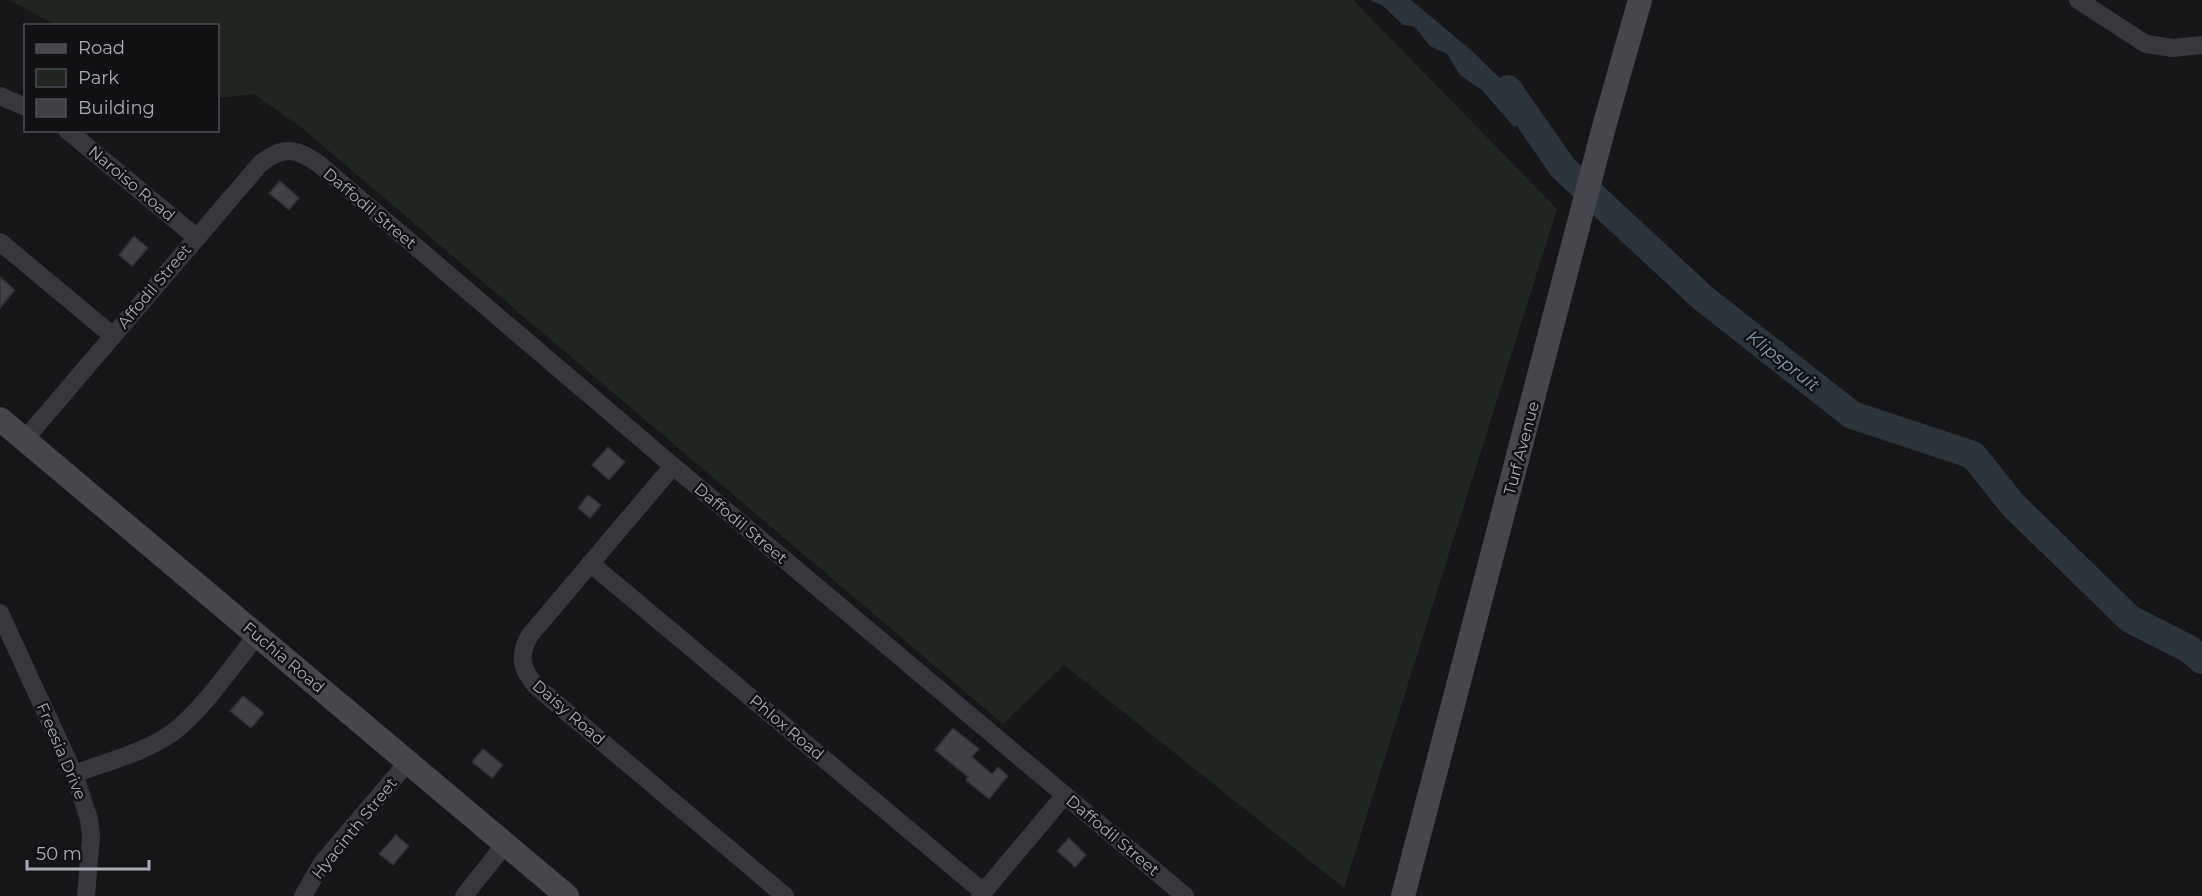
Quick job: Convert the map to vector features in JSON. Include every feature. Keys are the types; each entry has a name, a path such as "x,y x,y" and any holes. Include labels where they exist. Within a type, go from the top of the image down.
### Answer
{"main road":[{"name":"Turf Avenue","path":"1403,896 1605,123 1640,0"},
{"name":"Fuchia Road","path":"0,419 567,896"}],"street":[{"path":"2078,0 2146,44 2173,48 2202,45"},
{"path":"0,96 24,107"},
{"name":"Naroiso Road","path":"69,132 196,237"},
{"name":"Affodil Street","path":"25,439 260,164 277,153 295,151"},
{"name":"Daffodil Street","path":"295,151 320,165 1185,896"},
{"path":"0,242 113,336"},
{"name":"Daisy Road","path":"674,466 525,643 521,657 526,673 537,687 785,896"},
{"name":"Phlox Road","path":"590,563 981,894"},
{"name":"Freesia Drive","path":"0,614 74,774 86,809 91,837 86,896"},
{"path":"74,774 154,744 173,733 195,711 257,635"},
{"name":"Hyacinth Street","path":"303,896 322,863 408,762"},
{"path":"981,894 1065,795"},
{"path":"464,896 505,843"}],"green space":[{"path":"9,0 1353,0 1557,209 1344,888 1064,665 1003,724 302,128 254,94 219,98 219,24 54,24"}],"shaded area":[{"path":"1370,0 1411,0 1472,51 1514,92 1532,118 1514,127 1482,90 1460,75 1447,54 1430,46 1414,26 1403,25 1383,6"}],"building":[{"path":"280,181 299,198 289,210 269,193"},
{"path":"134,236 148,248 132,266 119,255"},
{"path":"0,277 15,290 0,308"},
{"path":"608,447 625,462 609,480 592,465"},
{"path":"588,495 601,505 590,518 578,508"},
{"path":"243,696 264,713 251,728 230,711"},
{"path":"953,728 979,749 972,757 992,774 998,767 1008,776 989,799 966,780 968,777 935,750"},
{"path":"483,749 503,765 492,778 472,762"},
{"path":"396,835 409,846 393,865 379,854"},
{"path":"1069,838 1086,855 1075,867 1057,851"}],"waterway":[{"name":"Klipspruit","path":"1508,89 1563,168 1703,298 1852,415 1973,455 2013,505 2130,619 2189,649 2202,660"}]}
